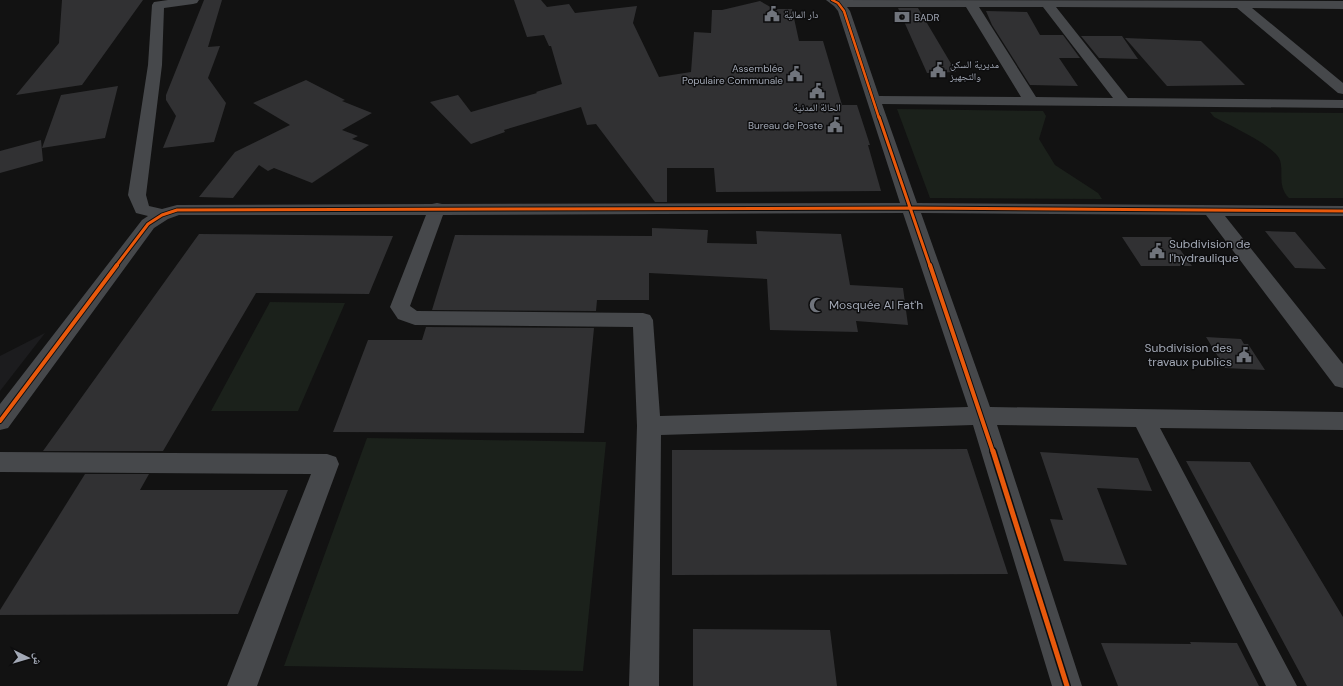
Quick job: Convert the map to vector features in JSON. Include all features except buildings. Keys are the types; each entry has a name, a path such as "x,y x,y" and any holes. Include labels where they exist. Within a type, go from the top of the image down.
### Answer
{"street":[{"path":"162,215 142,208 137,195 155,65 158,2 193,0"},
{"path":"835,1 1236,2 1343,5"},
{"path":"835,1 844,11 873,100 912,208 982,416 1067,686"},
{"path":"966,1 1031,101"},
{"path":"1056,2 1124,102"},
{"path":"1236,2 1343,90"},
{"path":"1326,76 1343,76"},
{"path":"873,100 1343,104"},
{"path":"437,208 400,307 405,314 415,318 643,320 649,426 644,686"},
{"path":"0,421 148,224 162,215 177,210 437,208 912,208 1343,211"},
{"path":"1212,211 1343,380"},
{"path":"649,426 982,416 1343,421"},
{"path":"1143,418 1282,686"},
{"path":"0,462 327,464 242,686"}],"shaded area":[{"path":"897,109 1043,111 1046,116 1039,139 1055,165 1098,193 1102,199 930,198"},
{"path":"1210,112 1343,113 1343,198 1289,198 1283,188 1281,163 1275,153 1249,135 1214,117"},
{"path":"270,302 345,303 298,411 211,411"},
{"path":"45,333 0,391 0,356"},
{"path":"367,438 606,442 583,671 284,666"}],"cycle path":[{"path":"832,0 838,3 844,11 873,100 982,416 1067,686"},
{"path":"0,421 148,224 162,215 177,210 912,208 1343,211"}],"place":[{"name":"دار المالية","path":"772,14"},
{"name":"BADR","path":"902,17"},
{"name":"مديرية السكن والتجهيز","path":"938,70"},
{"name":"Assemblée Populaire Communale","path":"795,74"},
{"name":"الحالة المدنية","path":"817,91"},
{"name":"Bureau de Poste","path":"835,125"},
{"name":"Subdivision de l'hydraulique","path":"1157,251"},
{"name":"Mosquée Al Fat'h","path":"817,305"},
{"name":"Subdivision des travaux publics","path":"1244,355"}]}
